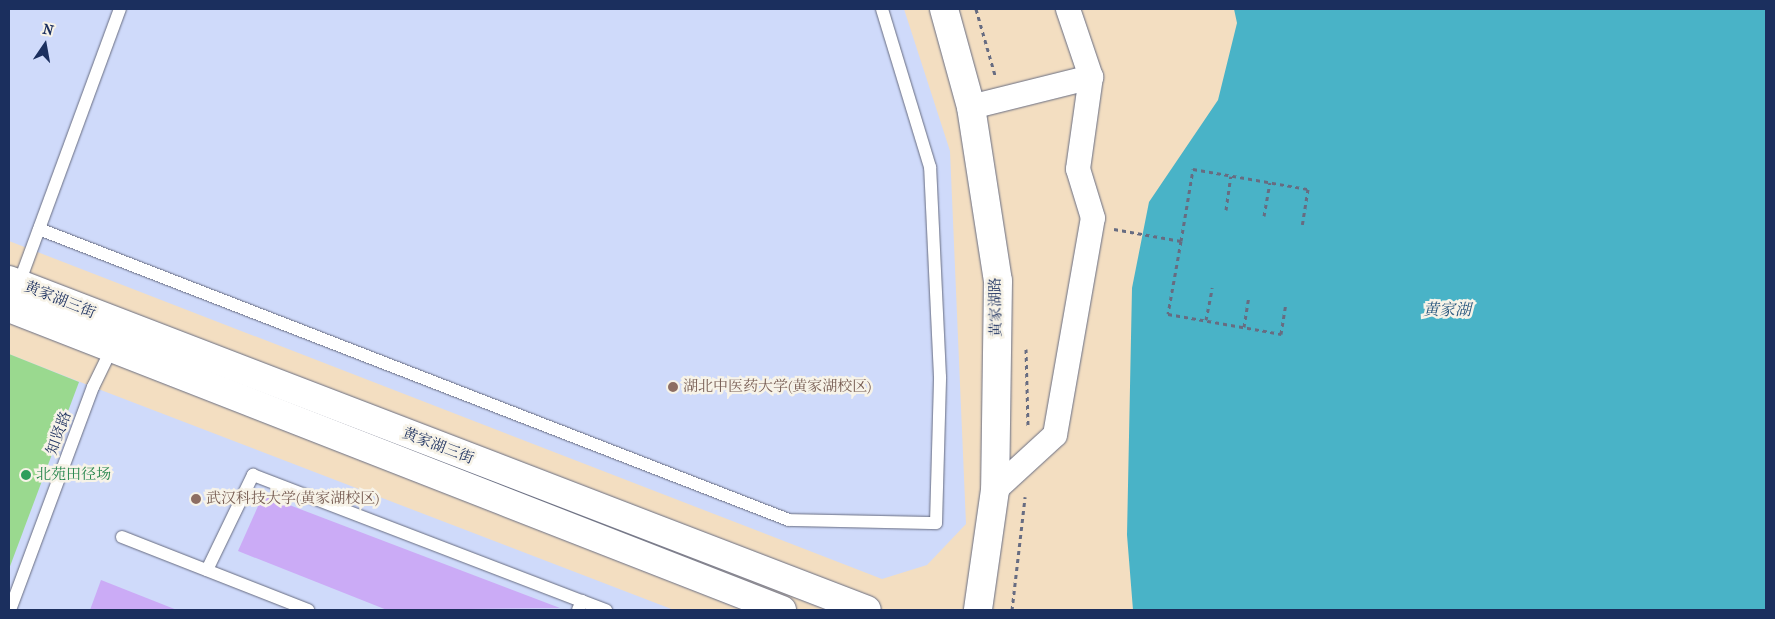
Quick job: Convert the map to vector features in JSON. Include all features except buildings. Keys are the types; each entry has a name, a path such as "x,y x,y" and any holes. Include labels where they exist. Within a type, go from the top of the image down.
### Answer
{"street":[{"name":"黄家湖路","path":"944,9 971,107 998,280 995,490 978,610"},
{"path":"995,490 1055,435 1092,225 1093,218 1078,169 1091,77 1068,9"},
{"path":"971,107 1091,77"},
{"name":"黄家湖三街","path":"14,282 115,337 782,610"},
{"name":"黄家湖三街","path":"9,309 115,337 867,610"}],"lane":[{"path":"9,309 14,282 39,229 120,9"},
{"path":"39,229 789,520 936,524 940,377 930,167 882,9"},
{"name":"知贤路","path":"10,610 93,387 115,337"},
{"path":"207,570 253,475 580,606 606,610"},
{"path":"122,537 308,610"}],"path":[{"path":"1286,304 1280,334 1168,314 1193,169 1308,189 1302,225"},
{"path":"1226,210 1231,176"},
{"path":"1264,216 1270,183"},
{"path":"1092,225 1181,241"},
{"path":"1206,320 1212,288"},
{"path":"1244,327 1249,296"}],"shaded area":[{"name":"湖北中医药大学(黄家湖校区)","path":"9,9 904,9 950,151 966,524 927,565 882,579 9,241"},
{"name":"武汉科技大学(黄家湖校区)","path":"9,354 93,387 674,610 9,610"}],"green space":[{"name":"北苑田径场","path":"9,354 79,382 9,569"}],"water":[{"name":"黄家湖","path":"1234,9 1766,9 1766,610 1133,610 1127,535 1132,288 1149,202 1218,100 1237,23"}],"place":[{"name":"湖北中医药大学(黄家湖校区)","path":"673,387"},
{"name":"北苑田径场","path":"26,475"},
{"name":"武汉科技大学(黄家湖校区)","path":"196,499"}]}
